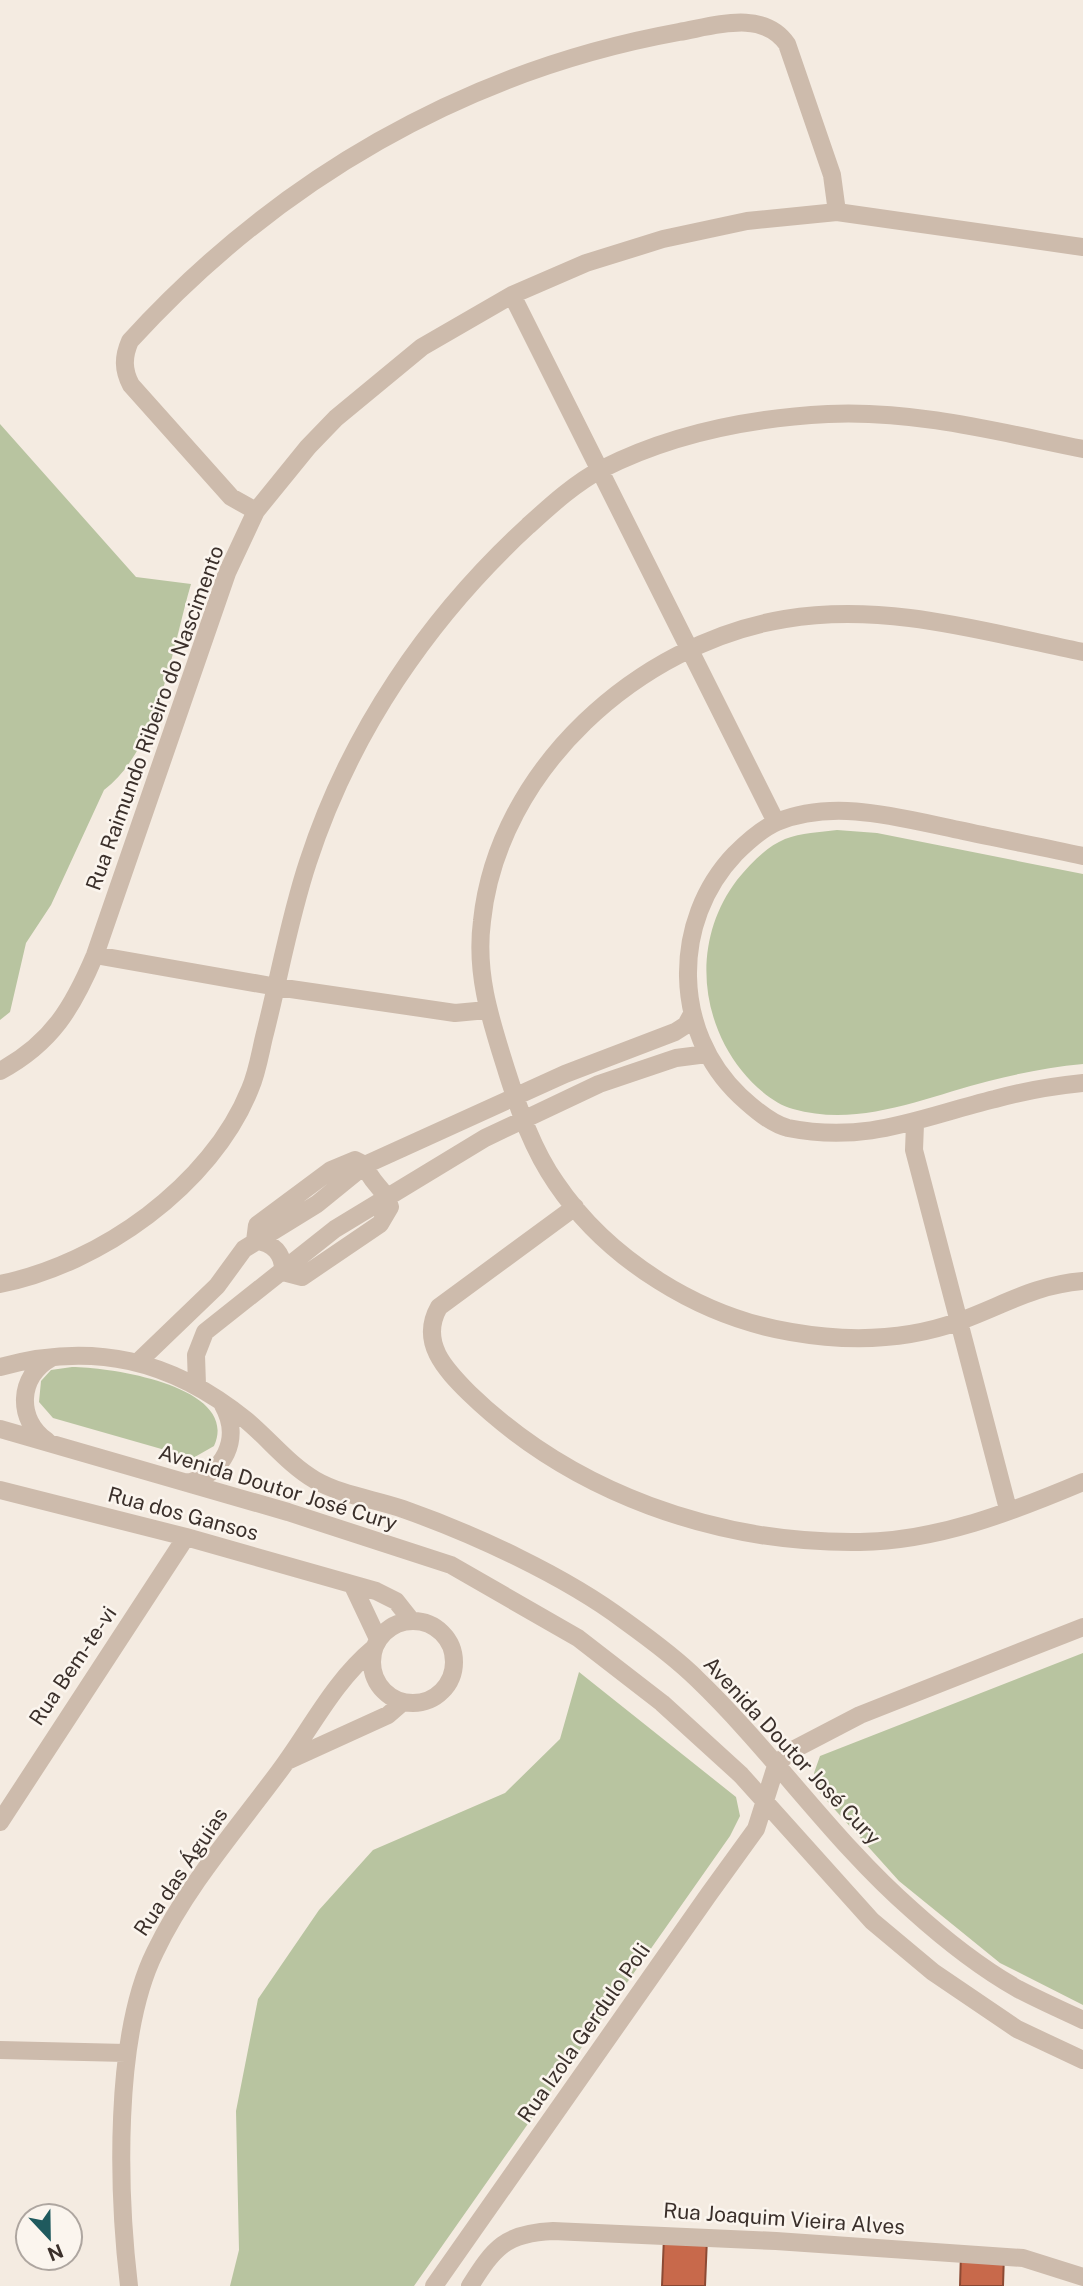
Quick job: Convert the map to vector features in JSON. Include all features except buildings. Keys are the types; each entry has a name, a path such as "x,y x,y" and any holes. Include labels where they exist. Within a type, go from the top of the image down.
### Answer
{"street":[{"path":"256,511 231,497 131,385 125,370 125,351 130,341 193,276 262,216 337,164 420,117 510,78 604,48 700,28 758,23 774,29 787,44 832,175 837,212"},
{"name":"Rua Raimundo Ribeiro do Nascimento","path":"0,1071 30,1052 62,1020 76,1001 95,955 227,573 256,511 308,447 367,390 441,335 512,295 586,263 663,239 747,222 837,212 1083,247"},
{"path":"512,295 776,822"},
{"path":"0,1284 38,1274 90,1252 139,1222 183,1184 221,1139 251,1088 308,862 339,782 379,706 426,637 479,574 538,517 600,470 640,453 715,430 753,422 831,414 895,416 947,422 1083,450"},
{"path":"1083,652 908,616 875,613 810,616 772,622 734,631 690,649 636,680 592,716 554,757 520,809 495,866 482,918 480,964 486,1010 513,1096 545,1164 575,1207 620,1252 671,1288 726,1314 755,1324 816,1336 877,1338 908,1335 959,1321 1030,1290 1083,1281"},
{"path":"1083,856 859,811 815,813 776,822 751,839 729,861 702,904 688,952 687,972 692,1014 707,1054 740,1096 785,1127 839,1133 915,1124 994,1099 1083,1083"},
{"path":"95,955 277,987 455,1013 486,1010"},
{"path":"138,1362 212,1291 244,1249 317,1204 365,1164 513,1096 676,1032 686,1025 692,1014"},
{"path":"197,1385 196,1355 205,1332 236,1304 283,1272 335,1229 388,1195 524,1117 638,1070 677,1058 707,1054"},
{"path":"915,1124 914,1150 1008,1509"},
{"path":"365,1164 371,1181 388,1195"},
{"path":"575,1207 439,1307 431,1326 432,1345 439,1360 490,1413 524,1439 597,1485 701,1521 778,1537 843,1542 896,1541 972,1525 1083,1482"},
{"path":"255,1241 269,1243 279,1252 283,1272"},
{"name":"Avenida Doutor José Cury","path":"0,1367 57,1356 100,1355 138,1362 173,1373 197,1385 246,1420 302,1472 325,1486 401,1508 474,1537 542,1571 623,1619 696,1678 911,1910 1016,1988 1083,2020"},
{"path":"54,1444 44,1439 30,1423 24,1403 33,1373 57,1356"},
{"path":"187,1483 209,1475 225,1457 231,1435 223,1405"},
{"name":"Avenida Doutor José Cury","path":"0,1429 187,1483 451,1565 578,1638 662,1703 741,1775 872,1921 933,1972 1017,2029 1083,2060"},
{"name":"Rua dos Gansos","path":"0,1490 186,1536 376,1591 396,1601 411,1620"},
{"name":"Rua Bem-te-vi","path":"0,1822 186,1536"},
{"path":"353,1586 376,1644 374,1675 390,1696 403,1702 428,1700 448,1684 454,1659 452,1646 436,1627 411,1620 398,1623 376,1644"},
{"path":"776,1766 789,1752 860,1716 1083,1627"},
{"name":"Rua das Águias","path":"129,2286 121,2219 127,2053 144,1980 164,1934 202,1875 287,1761 330,1695 354,1664 376,1644"},
{"path":"287,1761 388,1715 403,1702"},
{"name":"Rua Izola Gerdulo Poli","path":"434,2286 709,1894 744,1849 766,1802 776,1766"},
{"path":"0,2050 127,2053"},
{"name":"Rua Joaquim Vieira Alves","path":"470,2286 500,2244 523,2233 629,2233 1023,2258 1083,2277"}],"green space":[{"path":"0,424 136,577 191,584 170,666 151,723 123,772 104,790 51,905 26,943 10,1012 0,1020"},
{"path":"837,830 877,833 1083,874 1083,1064 1012,1075 892,1108 843,1115 818,1114 786,1107 752,1083 727,1049 709,1002 706,977 713,927 737,880 765,851 791,837"},
{"path":"72,1367 140,1376 191,1395 208,1408 217,1425 214,1446 193,1458 53,1418 39,1402 41,1381 51,1370"},
{"path":"1083,1653 1083,2005 1000,1963 899,1881 819,1792 814,1773 820,1756"},
{"path":"579,1672 736,1797 740,1816 730,1836 414,2286 230,2286 239,2250 236,2111 258,1999 319,1910 373,1850 505,1793 560,1739"}]}
